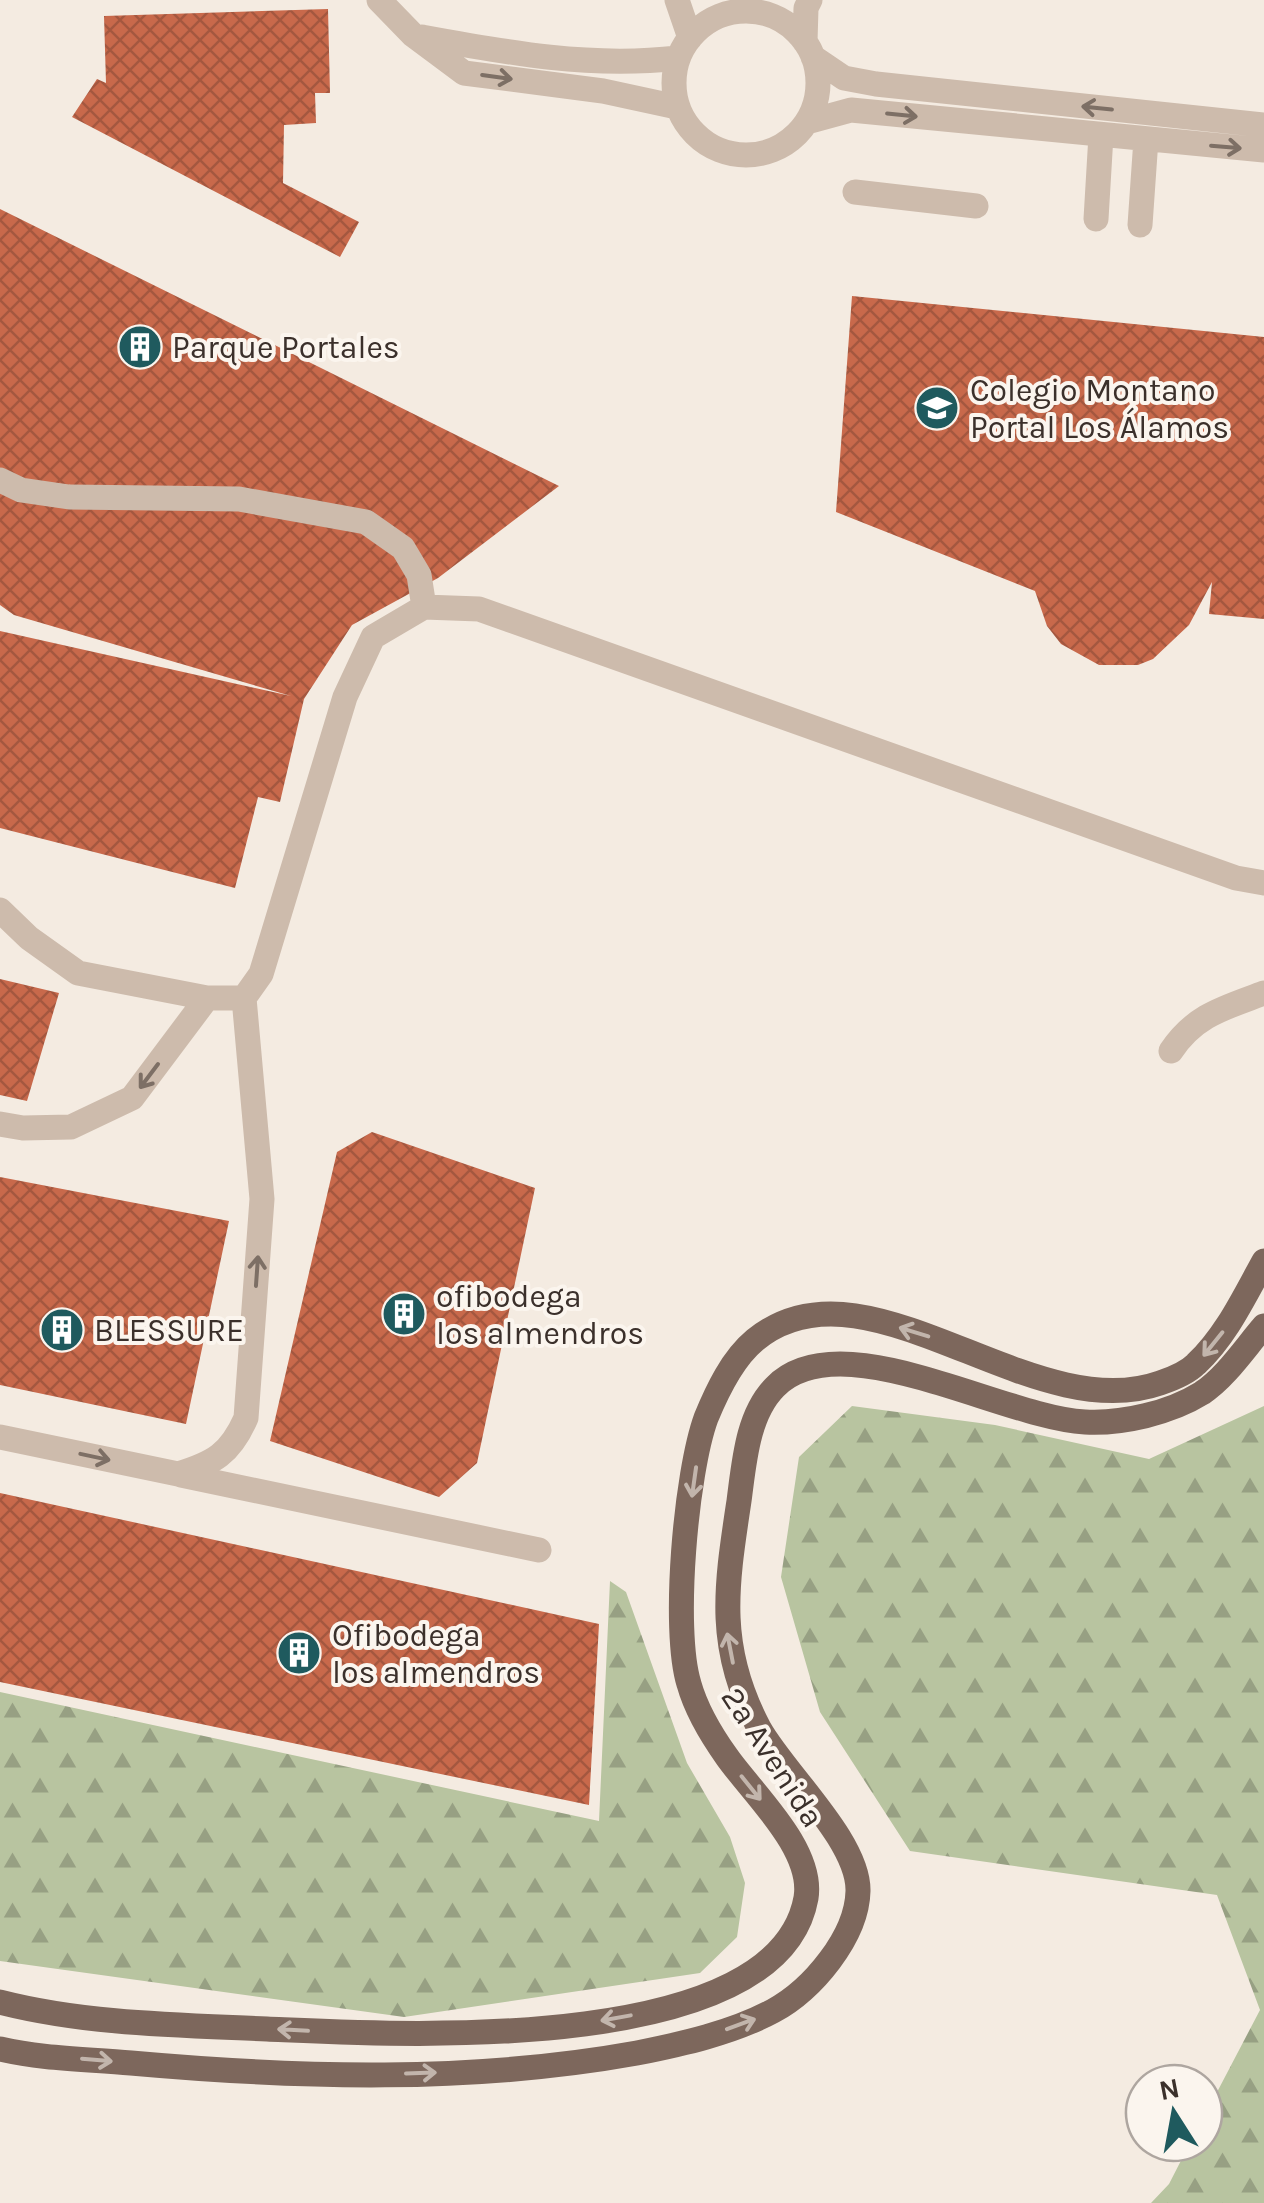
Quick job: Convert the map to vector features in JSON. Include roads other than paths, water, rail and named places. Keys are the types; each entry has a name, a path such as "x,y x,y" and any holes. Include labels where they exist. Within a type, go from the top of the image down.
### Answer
{"main road":[{"name":"2a Avenida","path":"0,2002 169,2025 384,2035 503,2033 575,2026 656,2011 743,1980 780,1948 797,1925 807,1894 795,1848 716,1740 689,1684 684,1659 680,1608 698,1450 705,1421 742,1352 781,1324 834,1314 900,1327 1069,1387 1099,1392 1140,1390 1194,1367 1230,1322 1264,1261"},
{"name":"2a Avenida","path":"0,2050 269,2072 507,2071 588,2062 661,2048 744,2024 774,2010 800,1993 832,1955 854,1914 858,1880 848,1854 760,1728 732,1660 727,1631 729,1561 748,1445 758,1412 770,1392 794,1371 844,1361 1056,1418 1088,1423 1123,1420 1164,1410 1208,1389 1264,1326"}],"street":[{"path":"378,0 412,35 464,72 603,90 677,107"},
{"path":"677,0 684,48"},
{"path":"704,0 729,14"},
{"path":"810,0 806,8 809,49 818,90 807,122 792,139 749,155 726,152 706,143 688,127 677,107 674,74 684,48 707,22 765,6 794,30 809,49 844,78 1264,125"},
{"path":"412,35 538,58 632,63 684,48"},
{"path":"807,122 851,110 1264,150"},
{"path":"1096,220 1101,136"},
{"path":"1140,225 1146,139"},
{"path":"855,192 976,206"},
{"path":"0,480 21,490 69,497 239,499 366,522 403,548 420,575 424,607"},
{"path":"178,1474 204,1466 234,1445 246,1418 262,1198 244,998 262,974 345,697 373,637 424,607 479,609 1236,878 1264,883"},
{"path":"0,910 29,938 78,974 207,998 244,998"},
{"path":"1170,1051 1186,1029 1216,1010 1264,993"},
{"path":"0,1124 71,1127 132,1098 207,998"},
{"path":"0,1436 538,1550"}],"place":[{"name":"Parque Portales","path":"140,347"},
{"name":"Colegio Montano Portal Los Álamos","path":"937,408"},
{"name":"ofibodega los almendros","path":"404,1314"},
{"name":"BLESSURE","path":"62,1330"},
{"name":"Ofibodega los almendros","path":"299,1653"}]}
